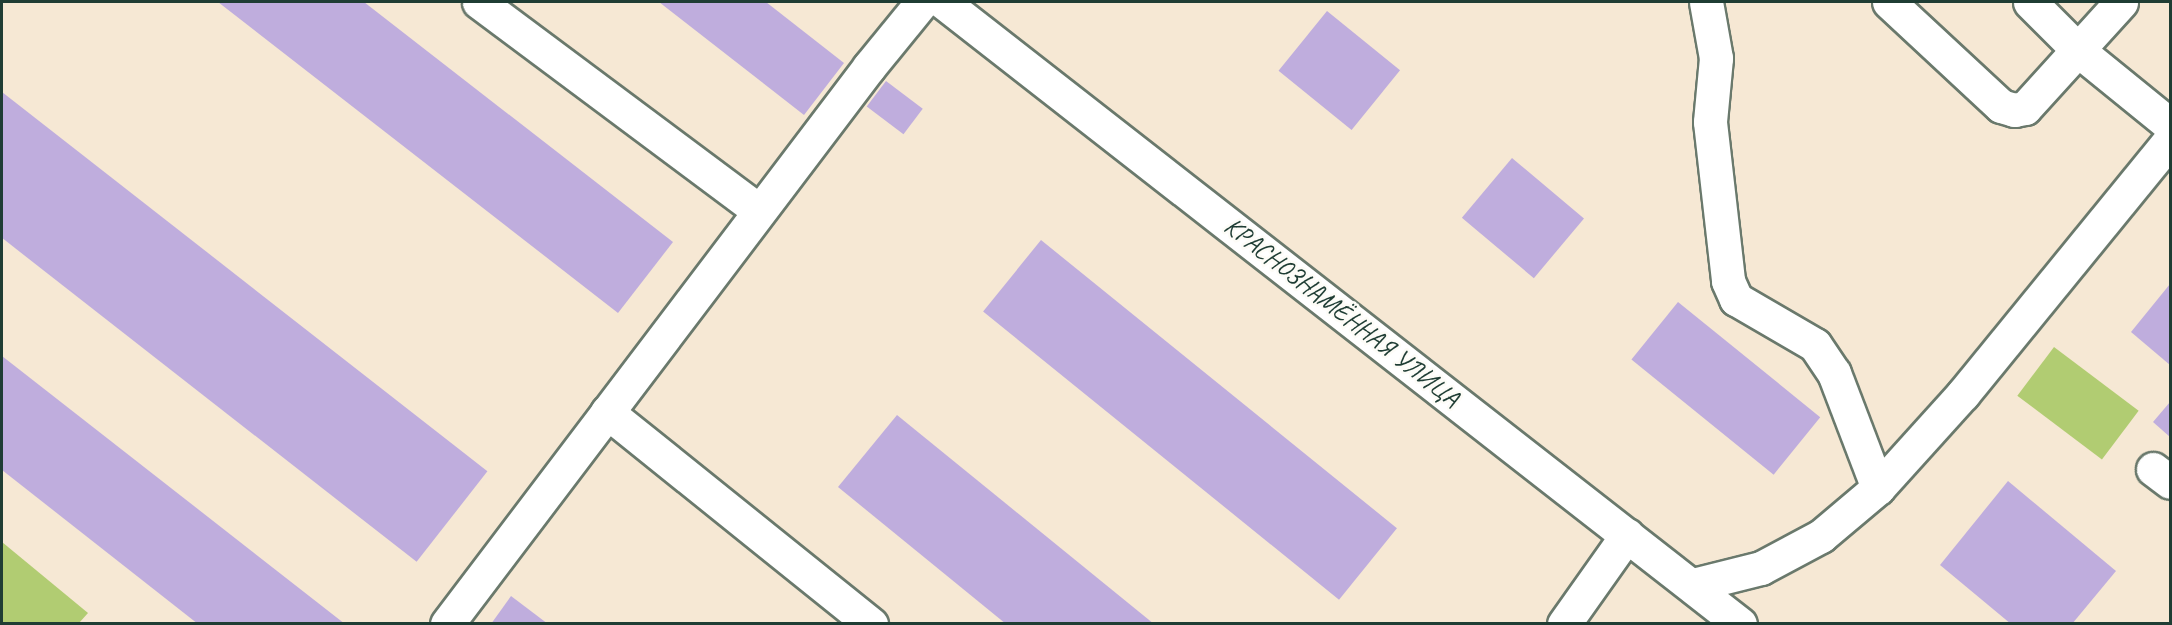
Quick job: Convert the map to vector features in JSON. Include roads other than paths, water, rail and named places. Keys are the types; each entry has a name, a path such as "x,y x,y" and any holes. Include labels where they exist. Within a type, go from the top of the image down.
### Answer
{"main road":[{"path":"478,2 759,211"},
{"path":"447,624 759,211 922,2"},
{"name":"КРАСНОЗНАМЁННАЯ УЛИЦА","path":"943,2 1693,585 1740,624"},
{"path":"1706,2 1716,58 1710,122 1728,280 1736,299 1815,345 1834,372 1878,488"},
{"path":"1889,2 2001,106 2014,110 2025,108 2121,2"},
{"path":"2030,2 2079,51 2170,125"},
{"path":"1693,585 1761,568 1821,536 1878,488 1964,394 2170,140"},
{"path":"607,412 871,624"},
{"path":"1564,624 1627,534"}]}
